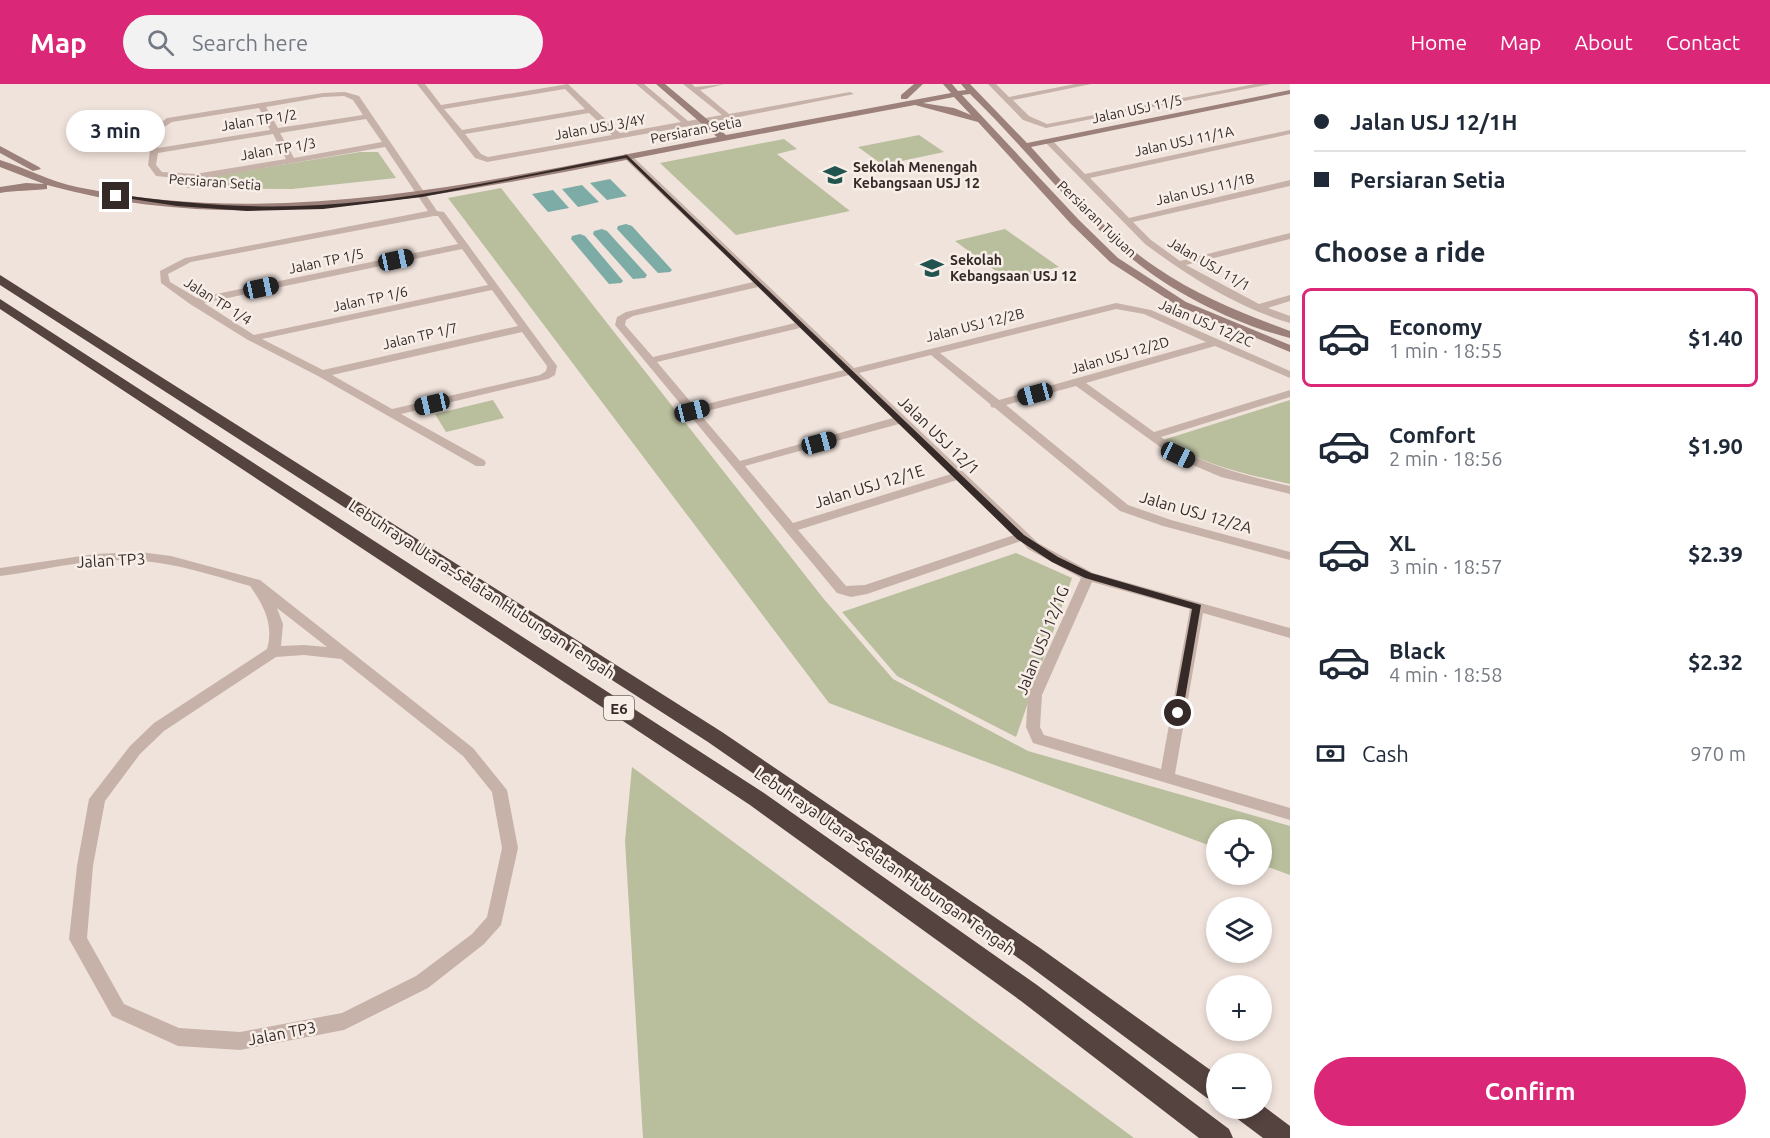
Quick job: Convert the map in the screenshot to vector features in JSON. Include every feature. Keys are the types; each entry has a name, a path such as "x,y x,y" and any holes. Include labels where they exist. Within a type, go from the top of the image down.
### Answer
{"highway":[{"name":"Lebuhraya Utara–Selatan Hubungan Tengah","path":"0,279 715,737 1032,955 1206,1082"},
{"name":"Lebuhraya Utara–Selatan Hubungan Tengah","path":"0,303 757,799 1029,993 1220,1138"},
{"path":"1259,1119 1284,1138"}],"main road":[{"path":"660,84 721,135"},
{"path":"904,100 919,84"},
{"name":"Persiaran Setia","path":"0,149 26,173 118,189 232,199 309,198 420,191 627,156 721,135 968,87"},
{"name":"Persiaran Tujuan","path":"968,87 1096,220 1152,269 1224,310 1288,342"},
{"name":"Persiaran Tujuan","path":"951,89 1075,222 1114,260 1182,304 1288,342"},
{"name":"Jalan USJ 11/5","path":"1025,146 1289,92"},
{"path":"904,100 968,115 986,126"},
{"name":"Persiaran Setia","path":"0,163 99,194 151,202 214,207 276,208 357,204 613,152 721,135"},
{"path":"613,152 627,156"},
{"path":"0,189 26,173"},
{"path":"0,189 42,187 96,197 151,202"}],"street":[{"path":"423,84 459,133 591,110"},
{"path":"640,84 687,124"},
{"path":"691,86 721,84"},
{"name":"Jalan USJ 3/4Y","path":"459,133 481,159 501,158 850,94 834,84"},
{"path":"992,84 1032,122 1046,126 1062,125 1267,84"},
{"path":"1008,99 1087,84"},
{"path":"440,107 565,86 619,137"},
{"path":"691,86 729,117"},
{"path":"1253,87 1272,95"},
{"path":"153,151 155,132 164,122 261,105 345,94 356,98 434,213 441,214 552,366 551,373 544,378 390,413"},
{"path":"261,105 291,160"},
{"name":"Jalan TP 1/2","path":"153,151 369,116"},
{"name":"Jalan USJ 11/1A","path":"1083,177 1290,132"},
{"name":"Jalan USJ 11/1","path":"1048,141 1148,242 1179,264 1259,307 1290,320"},
{"name":"Jalan TP 1/3","path":"153,151 153,168 159,174 173,177 195,177 387,144"},
{"name":"Jalan USJ 12/1","path":"627,156 1021,537 1055,559 1088,576 1290,633"},
{"name":"Jalan USJ 11/1B","path":"1127,221 1290,183"},
{"name":"Jalan TP 1/4","path":"434,213 194,259 168,268 163,273 166,283 252,338 322,374 480,463"},
{"path":"1179,264 1290,236"},
{"name":"Jalan TP 1/5","path":"193,302 464,246"},
{"path":"759,284 630,314 621,319 620,325 842,590 851,592 867,589 1021,537"},
{"name":"Jalan TP 1/6","path":"252,338 494,287"},
{"path":"1259,307 1290,298"},
{"name":"Jalan USJ 12/2C","path":"1108,307 1127,307 1147,312 1290,375"},
{"name":"Jalan USJ 12/2B","path":"692,411 1108,307"},
{"path":"650,361 801,325"},
{"name":"Jalan TP 1/7","path":"322,374 524,328"},
{"name":"Jalan USJ 12/2D","path":"995,405 1218,342"},
{"name":"Jalan USJ 12/2A","path":"932,351 995,405 1124,508 1167,523 1290,556"},
{"path":"1079,383 1178,455 1199,465 1290,490"},
{"path":"1151,437 1290,393"},
{"path":"737,465 900,420"},
{"name":"Jalan USJ 12/1E","path":"790,528 958,476"},
{"name":"Jalan TP3","path":"0,572 95,558 140,556 171,560 255,583 468,752 499,789 510,848 495,921 478,939 422,982 344,1021 240,1041 178,1037 118,1010 78,939 85,866 97,799 135,750 159,727 273,652"},
{"name":"Jalan USJ 12/1G","path":"1088,576 1035,695 1033,727 1038,739 1167,777"},
{"path":"255,583 272,606 278,637 273,652 304,650 343,654"},
{"path":"1197,607 1167,777 1290,814"}],"green space":[{"path":"919,135 944,152 883,165 858,147"},
{"path":"784,139 797,149 777,154 850,211 736,235 660,163"},
{"path":"360,152 378,152 396,178 292,189 186,188 184,181"},
{"path":"501,188 823,598 893,679 1028,751 1266,819 1206,819 1206,844 829,703 448,198"},
{"path":"1005,229 1059,267 1008,280 955,241"},
{"path":"493,400 504,418 446,432 435,414"},
{"path":"1290,400 1290,484 1209,462 1163,440"},
{"path":"1016,553 1072,578 1016,737 897,676 842,612"},
{"path":"632,767 1134,1138 643,1138 625,841"},
{"path":"1272,821 1290,826 1290,875 1272,869"}],"water":[{"path":"610,179 627,196 607,200 590,183"},
{"path":"582,185 599,202 578,207 562,189"},
{"path":"553,190 569,208 548,212 532,194"},
{"path":"626,224 632,226 672,270 670,272 658,273 617,229 618,226"},
{"path":"602,229 607,231 647,275 645,278 633,279 593,234 594,231"},
{"path":"580,234 585,236 623,281 621,283 609,284 571,239 572,236"}],"place":[{"name":"Sekolah Menengah Kebangsaan USJ 12","path":"835,175"},
{"name":"Sekolah Kebangsaan USJ 12","path":"932,268"}],"route":[{"path":"116,196 203,207 247,209 323,207 422,195 627,156 1021,537 1055,559 1088,576 1197,607 1178,713"}]}
